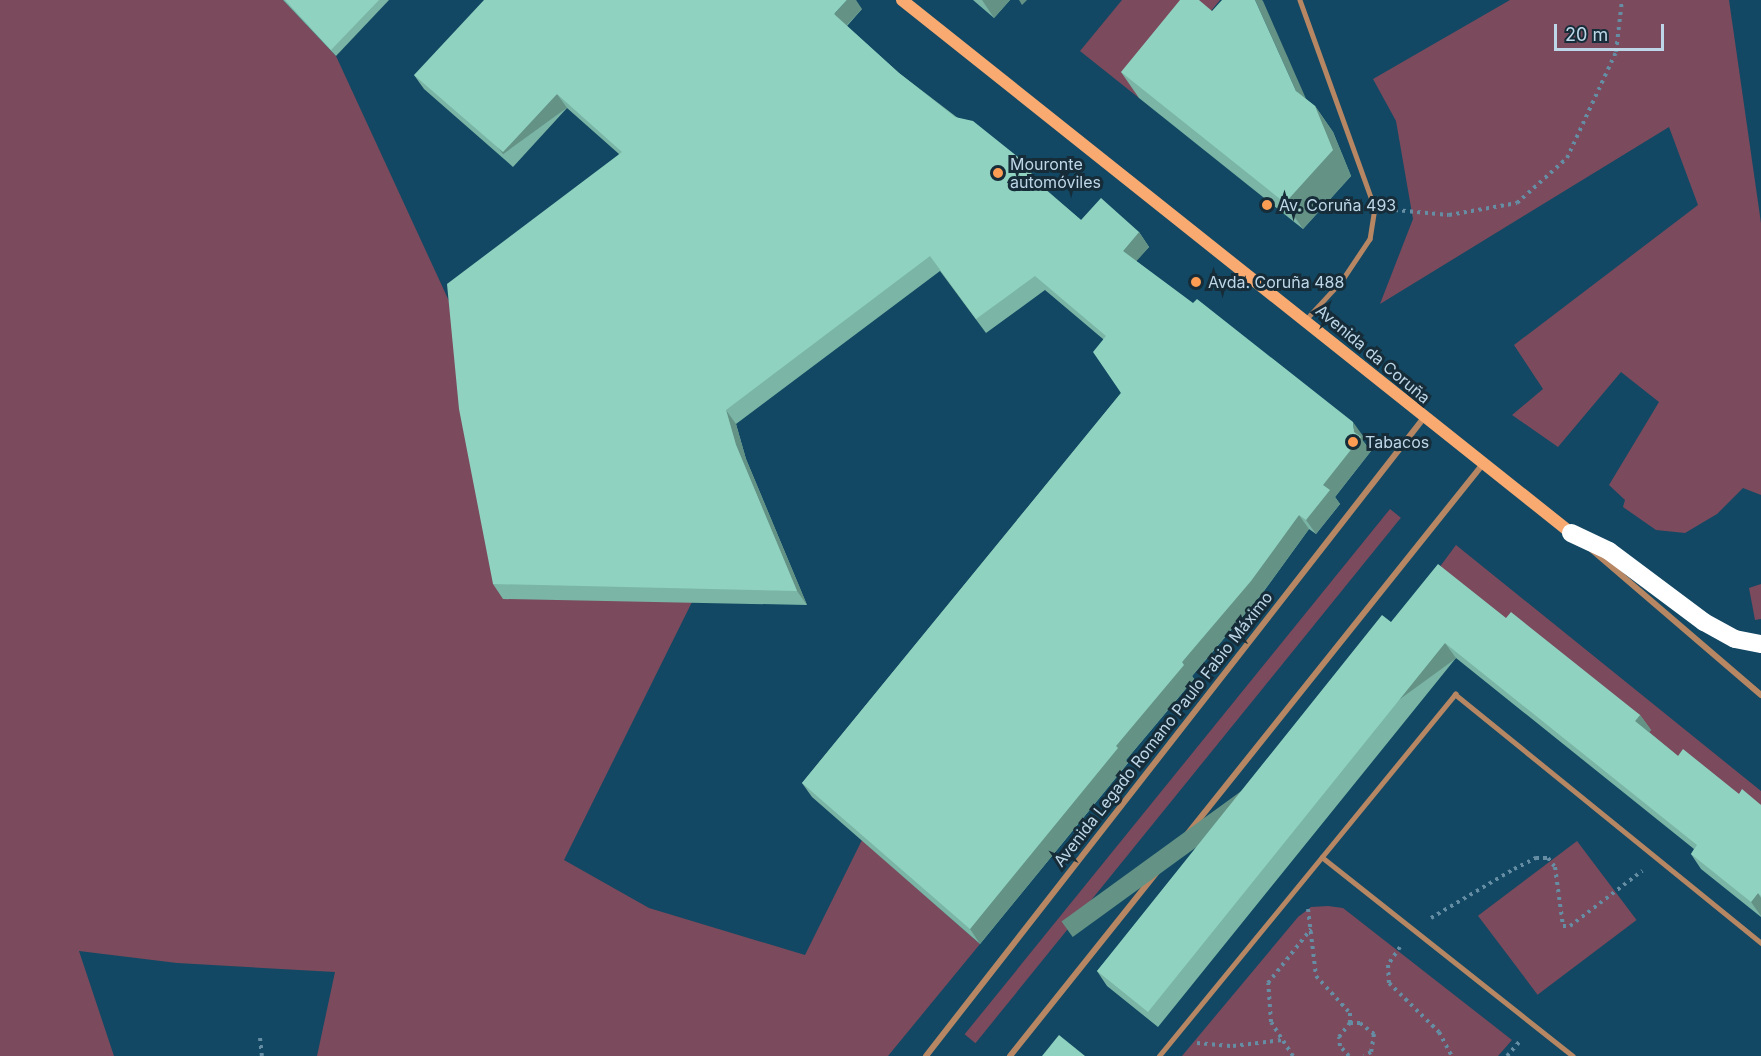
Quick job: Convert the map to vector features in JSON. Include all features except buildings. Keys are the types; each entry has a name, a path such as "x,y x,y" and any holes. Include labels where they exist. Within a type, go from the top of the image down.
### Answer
{"highway":[{"path":"1571,533 1609,551 1704,622 1735,639 1761,644"}],"street":[{"name":"Avenida da Coruña","path":"902,0 1306,320 1423,418 1571,533 1761,695"},
{"name":"Avenida Legado Romano Paulo Fabio Máximo","path":"926,1056 1423,418"},
{"path":"1010,1056 1483,464"}],"lane":[{"path":"1300,0 1375,208 1370,239 1342,281 1306,320"},
{"path":"1159,1056 1455,694 1761,943"},
{"path":"1322,857 1574,1056"}],"path":[{"path":"1375,208 1449,215 1517,203 1567,158 1616,52 1622,0"},
{"path":"1452,1056 1439,1032 1389,983 1388,966 1413,929 1536,858 1548,858 1555,867 1563,926 1570,926 1658,859"},
{"path":"1295,890 1306,898 1316,976 1350,1013 1350,1023 1339,1036 1340,1046 1349,1056"},
{"path":"1293,1056 1270,1022 1268,983 1311,929"},
{"path":"1350,1023 1368,1026 1374,1034 1371,1052 1364,1056"},
{"path":"1177,1035 1199,1044 1233,1046 1282,1040"},
{"path":"260,1038 262,1056"}],"shaded area":[{"path":"0,0 283,0 336,56 449,301 692,602 564,860 649,908 805,955 862,840 980,944 888,1056 317,1056 335,972 177,963 79,951 114,1056 0,1056"},
{"path":"1122,0 1220,0 1139,98 1080,51"},
{"path":"1510,0 1729,0 1761,223 1761,495 1743,488 1717,514 1685,533 1656,530 1623,507 1625,500 1609,485 1659,402 1621,372 1558,447 1512,415 1543,389 1514,345 1698,205 1669,127 1380,304 1413,219 1396,121 1373,79"},
{"path":"1390,509 1401,518 975,1043 965,1034"},
{"path":"1456,545 1761,791 1761,811 1688,771 1646,736 1393,630"},
{"path":"1761,584 1761,619 1755,620 1749,588"},
{"path":"1577,841 1637,920 1538,995 1478,916"},
{"path":"1311,907 1343,908 1512,1040 1498,1056 1182,1056 1298,917"}],"place":[{"name":"Mouronte automóviles","path":"998,173"},
{"name":"Av. Coruña 493","path":"1267,205"},
{"name":"Avda. Coruña 488","path":"1196,282"},
{"name":"Tabacos","path":"1353,442"}]}
